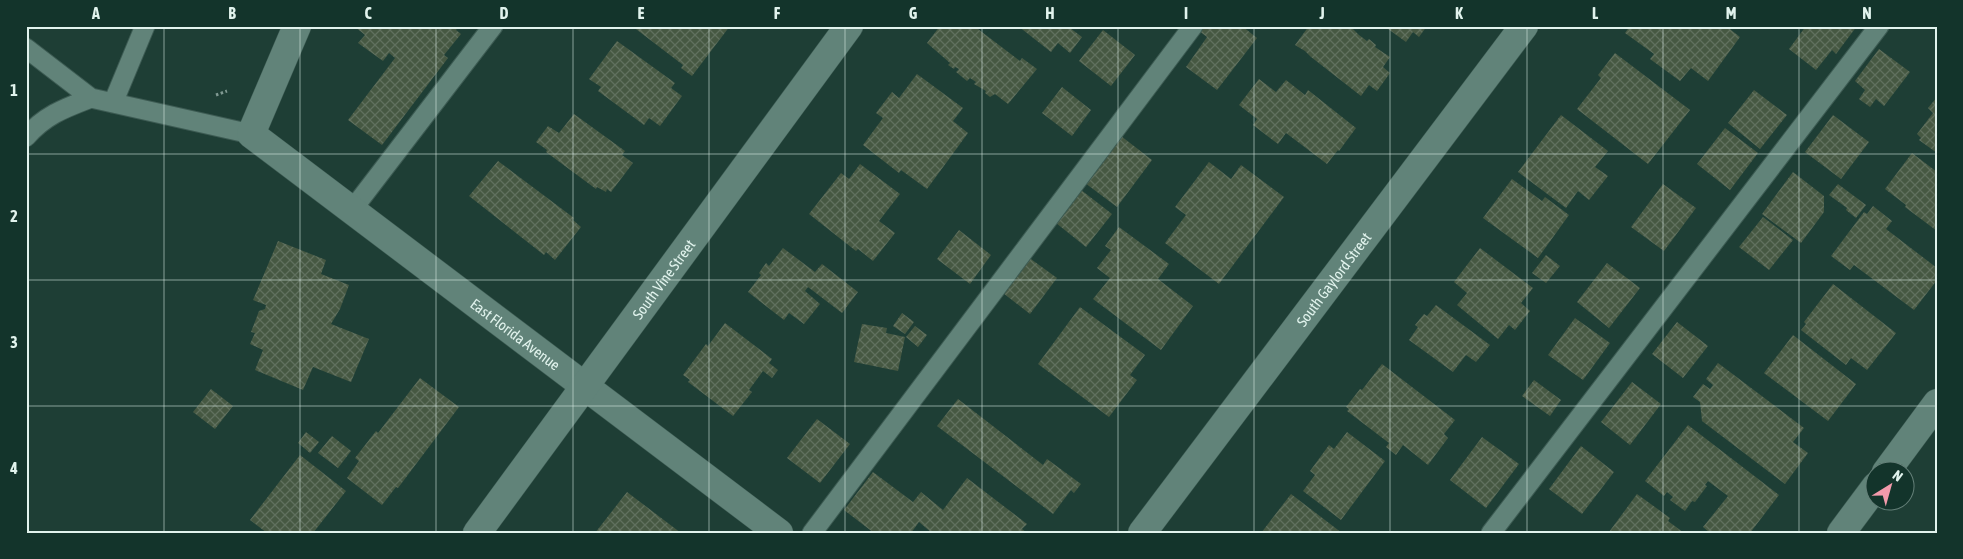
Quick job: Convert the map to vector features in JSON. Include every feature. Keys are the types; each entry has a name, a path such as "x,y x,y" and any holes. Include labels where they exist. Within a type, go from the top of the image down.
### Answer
{"street":[{"path":"251,134 297,26"},
{"name":"South Vine Street","path":"477,533 586,387 849,26"},
{"name":"South Gaylord Street","path":"1142,533 1524,26"},
{"name":"East Florida Avenue","path":"251,134 779,533"},
{"path":"1893,462 1937,403"},
{"path":"1841,533 1866,499"}],"lane":[{"path":"113,103 145,26"},
{"path":"352,210 492,26"},
{"path":"812,533 1192,26"},
{"path":"1491,533 1879,26"},
{"path":"26,48 91,98 251,134"},
{"path":"26,137 35,127 54,113 91,98"}],"path":[{"path":"208,98 227,91"}],"building":[{"path":"354,26 459,26 456,30 461,34 444,55 448,58 382,145 348,120 395,58 389,53 383,61 358,43 365,35"},
{"path":"632,26 730,26 692,76 681,68 683,65"},
{"path":"940,26 974,26 1020,61 1022,58 1037,69 1008,104 995,94 990,97 985,93 986,91 974,84 976,82 970,78 967,81 956,72 959,69 955,67 954,69 948,65 950,63 927,43"},
{"path":"1018,26 1072,26 1070,28 1082,37 1070,53 1058,43 1051,52"},
{"path":"1203,26 1242,26 1257,38 1217,90 1186,67 1207,37 1199,31"},
{"path":"1309,26 1350,26 1359,35 1367,41 1369,39 1376,45 1375,47 1390,57 1383,67 1390,73 1377,91 1369,85 1361,96 1295,45"},
{"path":"1384,26 1427,26 1419,37 1413,32 1406,42"},
{"path":"1630,26 1726,26 1740,37 1708,81 1691,68 1680,81 1650,59 1654,54 1625,33"},
{"path":"1806,26 1857,26 1836,54 1832,50 1816,70 1789,49"},
{"path":"1103,30 1135,55 1111,86 1079,61"},
{"path":"617,41 675,83 671,88 682,96 660,126 649,118 644,125 598,91 601,87 589,79"},
{"path":"1879,49 1910,72 1884,106 1876,99 1870,107 1859,99 1865,90 1855,81"},
{"path":"1615,53 1690,110 1648,164 1577,109 1601,78 1598,75"},
{"path":"917,74 963,108 953,121 968,133 927,189 901,170 899,173 863,145 883,118 876,113 892,92 899,98"},
{"path":"1259,79 1276,92 1286,80 1305,95 1308,90 1356,128 1327,164 1286,133 1278,144 1253,125 1257,119 1239,105"},
{"path":"1062,87 1091,110 1072,136 1042,113"},
{"path":"1754,90 1787,115 1760,149 1728,123"},
{"path":"1937,97 1937,153 1919,140 1921,138 1917,134 1933,113 1928,108"},
{"path":"574,114 625,151 622,155 633,163 611,192 607,189 606,192 597,187 596,189 546,152 547,150 536,142 548,126 559,133"},
{"path":"1561,115 1608,151 1595,167 1608,176 1589,200 1578,191 1566,208 1518,172"},
{"path":"1833,115 1869,142 1841,179 1805,152"},
{"path":"1725,128 1758,153 1730,190 1697,164"},
{"path":"1121,136 1152,160 1117,207 1085,183"},
{"path":"1912,153 1937,172 1937,231 1885,189"},
{"path":"498,161 574,218 573,220 581,227 555,260 546,252 544,255 469,196"},
{"path":"1209,162 1231,179 1241,165 1284,197 1219,284 1165,243 1186,215 1175,207"},
{"path":"860,164 900,194 879,221 895,233 873,261 858,249 856,251 809,214 841,173 849,179"},
{"path":"1793,172 1824,196 1824,212 1801,243 1762,214"},
{"path":"1512,179 1542,201 1545,197 1569,215 1538,258 1483,218"},
{"path":"1663,184 1696,208 1664,251 1631,227"},
{"path":"1838,184 1866,205 1856,218 1846,210 1847,208 1829,195"},
{"path":"1076,186 1112,214 1086,247 1051,219"},
{"path":"1873,206 1892,221 1886,229 1937,268 1937,280 1914,310 1854,265 1850,270 1831,256 1864,212 1867,214"},
{"path":"1763,217 1793,240 1769,270 1739,247"},
{"path":"1119,227 1169,264 1158,279 1193,306 1161,350 1093,299 1110,278 1097,268 1111,250 1105,246"},
{"path":"959,230 991,255 970,284 937,259"},
{"path":"278,241 326,260 321,274 349,285 340,309 331,324 369,339 351,382 313,367 303,390 255,370 263,350 250,344 255,333 251,332 259,311 265,309 266,305 253,300"},
{"path":"783,248 815,272 822,264 858,292 842,313 808,287 805,291 820,304 804,324 789,313 784,320 748,292 761,275 759,273 766,263 769,266"},
{"path":"1480,248 1533,288 1521,303 1530,311 1515,330 1509,325 1498,339 1457,305 1467,293 1454,282"},
{"path":"1024,254 1057,278 1030,314 998,289"},
{"path":"1546,255 1560,266 1546,283 1532,273"},
{"path":"1607,263 1640,288 1609,328 1577,302"},
{"path":"1833,284 1896,333 1867,370 1851,358 1846,365 1801,330 1806,324 1804,322"},
{"path":"1436,305 1490,345 1476,362 1466,355 1453,372 1409,340 1418,327 1415,325 1424,314 1427,316"},
{"path":"1080,307 1145,355 1130,375 1137,380 1109,417 1038,364"},
{"path":"902,313 914,322 905,334 893,326"},
{"path":"1575,318 1610,343 1583,380 1548,355"},
{"path":"1677,322 1708,346 1683,378 1652,354"},
{"path":"725,323 772,359 769,363 778,370 772,378 763,371 749,390 752,392 733,416 688,382 690,380 683,375 706,344 708,346"},
{"path":"862,324 887,328 886,333 905,337 898,371 854,362"},
{"path":"915,326 927,335 918,347 906,337"},
{"path":"1793,335 1856,384 1828,421 1764,373"},
{"path":"1718,363 1804,428 1793,442 1808,453 1785,484 1702,421 1700,402 1693,397 1703,384 1710,389 1713,385 1706,379"},
{"path":"1382,364 1455,420 1444,434 1448,438 1428,465 1403,445 1396,455 1386,447 1389,443 1347,411 1349,409 1346,407"},
{"path":"420,378 459,407 398,488 396,487 382,505 347,478 359,461 355,458 376,431 378,433"},
{"path":"1534,380 1561,400 1550,416 1522,396"},
{"path":"1632,382 1661,404 1630,445 1601,422"},
{"path":"211,389 233,406 215,429 193,412"},
{"path":"958,399 1043,465 1047,459 1081,484 1074,493 1071,490 1053,514 937,426"},
{"path":"817,419 850,444 820,483 787,458"},
{"path":"1688,425 1779,495 1750,533 1710,533 1703,527 1728,496 1708,481 1705,485 1707,486 1695,502 1692,501 1685,511 1670,500 1673,497 1667,492 1664,496 1645,481"},
{"path":"306,432 319,442 310,453 298,443"},
{"path":"1347,432 1385,461 1341,520 1303,491 1315,475 1310,471 1329,445 1334,449"},
{"path":"332,436 351,451 338,468 318,453"},
{"path":"1482,437 1519,464 1486,508 1450,480"},
{"path":"1581,446 1614,472 1582,514 1549,489"},
{"path":"300,455 346,491 313,533 267,533 250,520"},
{"path":"873,472 913,502 921,492 943,510 967,478 1027,524 1022,529 1027,533 932,533 919,522 911,533 874,533 844,510"},
{"path":"627,492 681,533 595,533"},
{"path":"1291,494 1342,533 1261,533"},
{"path":"1637,494 1670,518 1668,521 1684,533 1609,532"}]}
